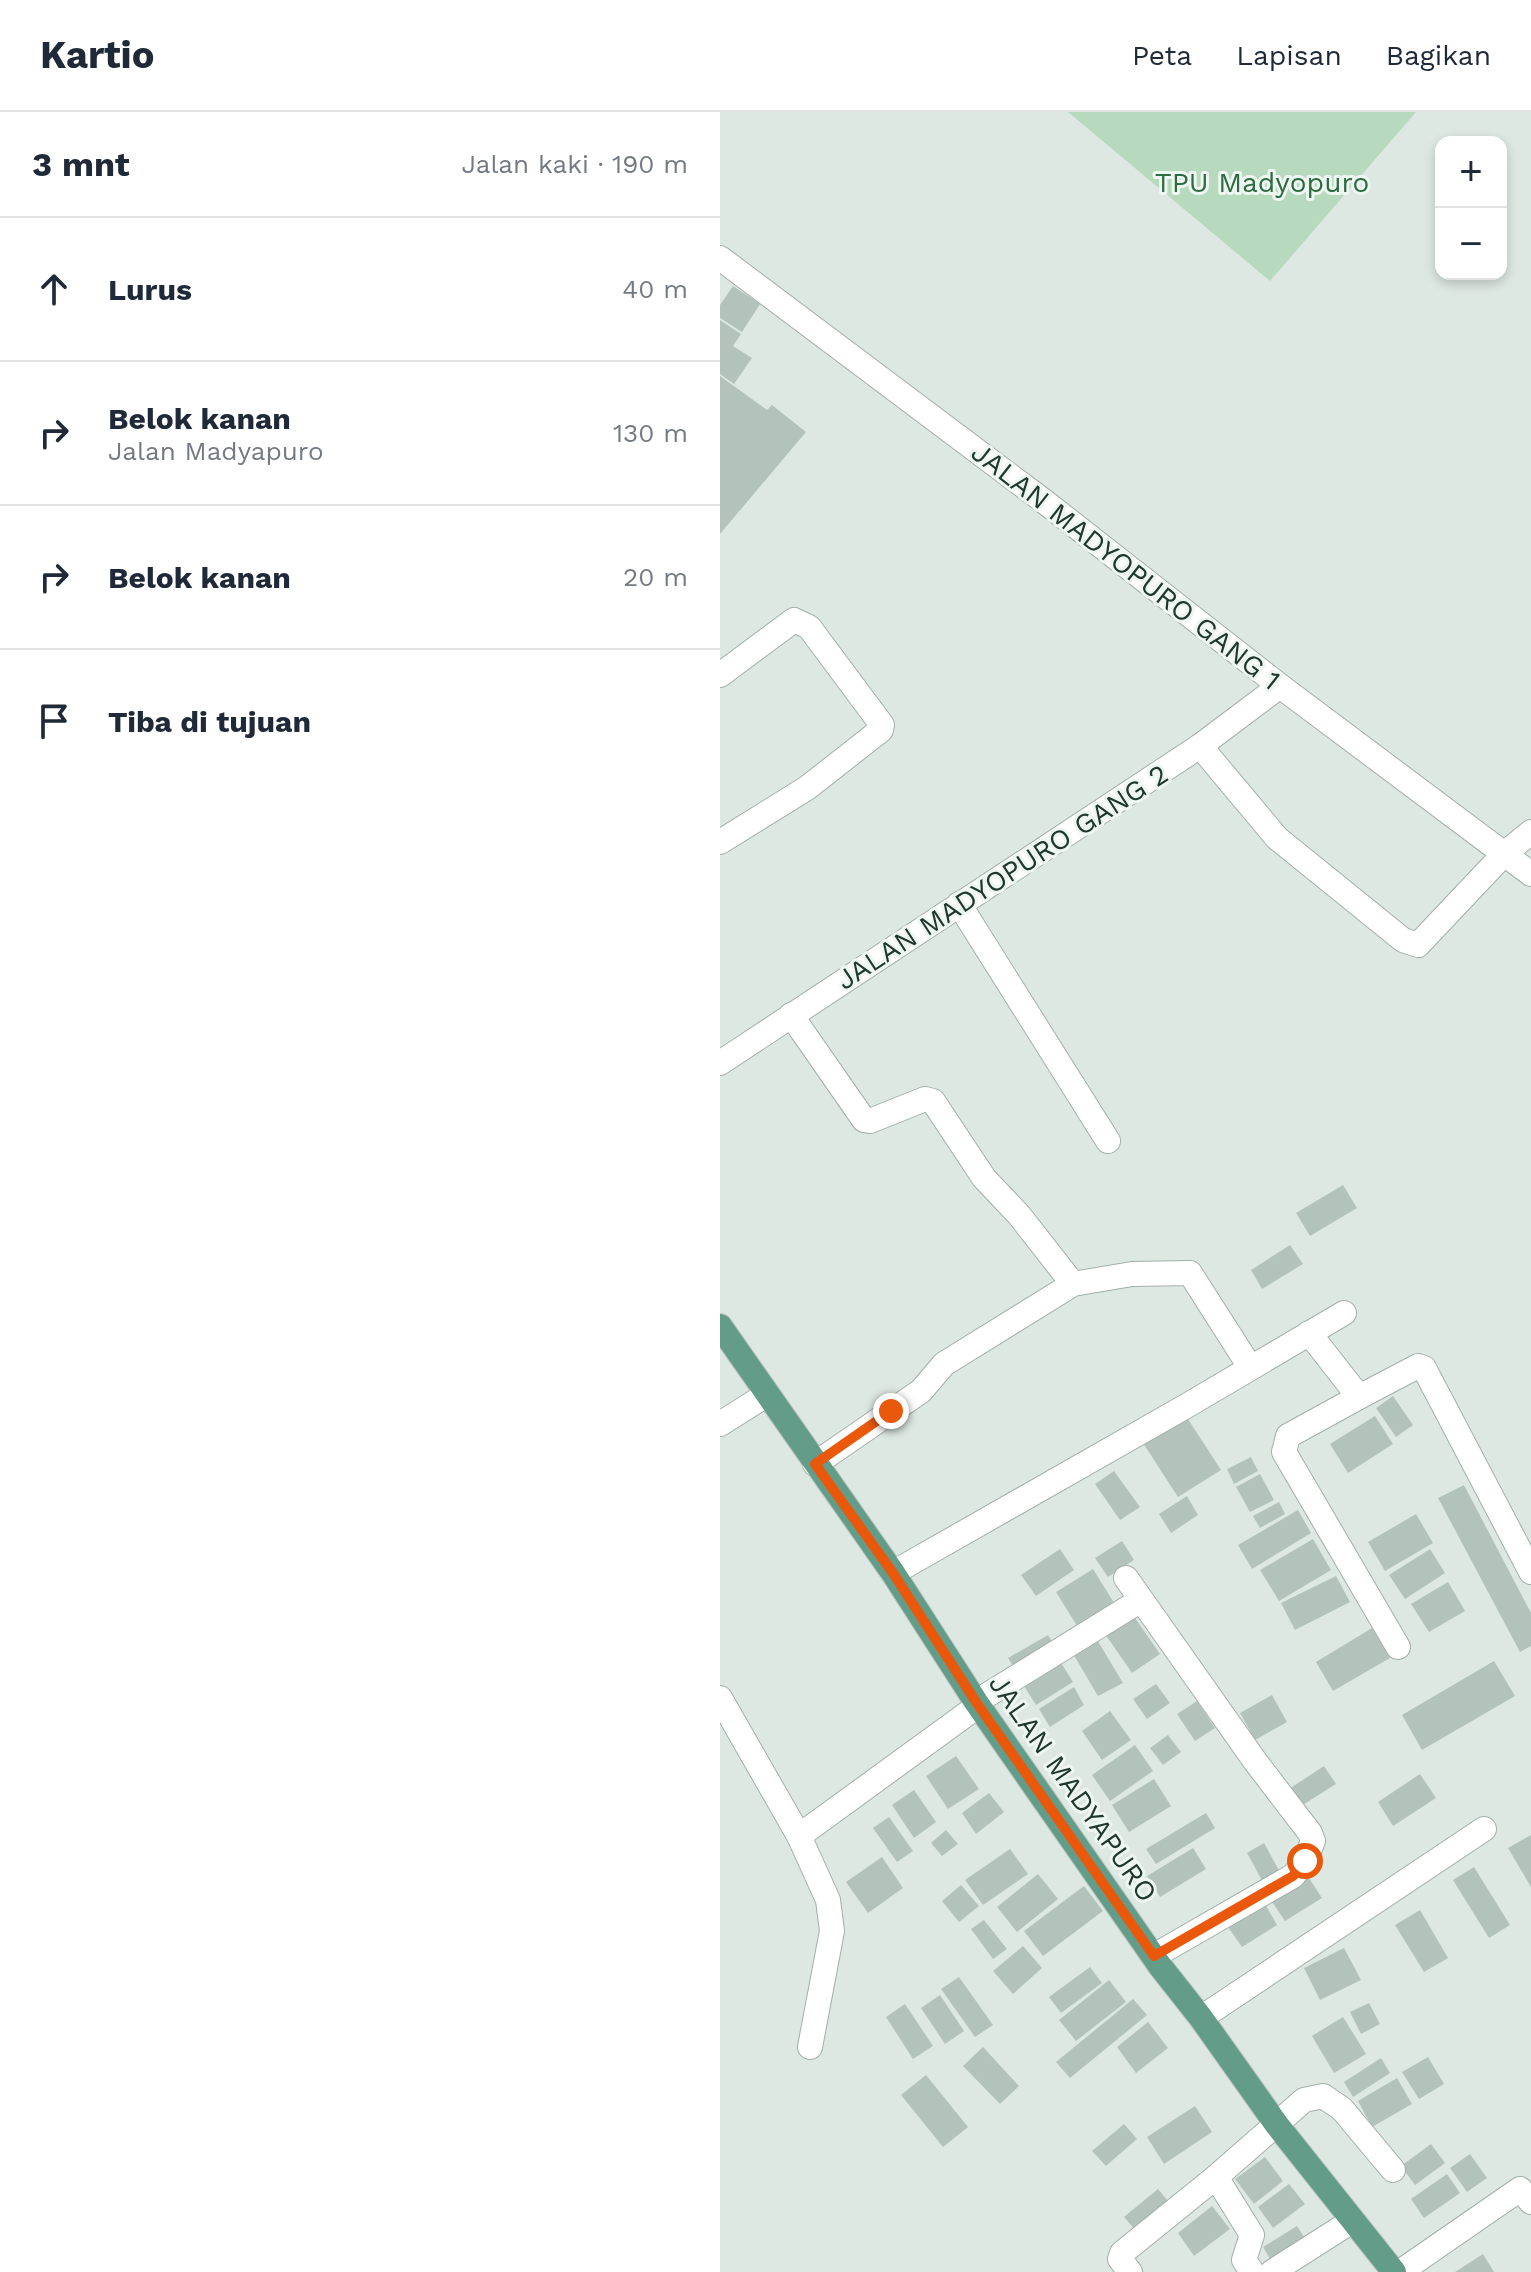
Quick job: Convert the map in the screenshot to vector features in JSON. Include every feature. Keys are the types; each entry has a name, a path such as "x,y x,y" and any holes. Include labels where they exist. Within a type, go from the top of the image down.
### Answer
{"main road":[{"name":"JALAN MADYAPURO","path":"720,1326 1154,1956 1277,2125 1352,2221 1397,2272"}],"street":[{"name":"JALAN MADYOPURO GANG 1","path":"720,258 1531,874"},
{"path":"720,675 794,620 809,627 882,725 881,730 807,788 720,842"},
{"name":"JALAN MADYOPURO GANG 2","path":"720,1063 1200,746 1280,686"},
{"path":"1200,746 1277,838 1403,940 1418,945 1504,854 1531,832"},
{"path":"959,904 1108,1141"},
{"path":"791,1015 864,1120 870,1121 925,1099 933,1101 984,1178 1019,1215 1073,1284"},
{"path":"815,1464 921,1391 944,1364 1073,1284 1132,1274 1190,1273 1250,1367"},
{"path":"893,1573 1344,1313"},
{"path":"1309,1333 1359,1397"},
{"path":"1398,1647 1284,1452 1288,1436 1418,1366 1424,1368 1531,1572"},
{"path":"720,1424 766,1395"},
{"path":"1126,1578 1313,1841 1305,1861 1293,1876 1154,1956"},
{"path":"799,1836 978,1704 1141,1600"},
{"path":"720,1698 799,1836 828,1900 832,1931 810,2047"},
{"path":"1201,2018 1484,1829"},
{"path":"1130,2272 1120,2259 1122,2253 1304,2100 1323,2096 1342,2109 1393,2170"},
{"path":"1216,2177 1252,2235 1244,2260 1252,2272"},
{"path":"1397,2272 1520,2189 1531,2202"},
{"path":"1272,2272 1352,2221"}],"green space":[{"name":"TPU Madyopuro","path":"1068,112 1416,112 1270,281"}],"building":[{"path":"733,286 760,304 742,332 720,318 720,305"},
{"path":"720,320 741,334 733,346 752,358 734,384 720,374"},
{"path":"720,376 767,410 772,405 806,432 720,534"},
{"path":"1343,1185 1357,1208 1310,1236 1296,1213"},
{"path":"1290,1245 1303,1264 1262,1289 1251,1270"},
{"path":"1393,1396 1413,1425 1396,1437 1376,1408"},
{"path":"1186,1416 1221,1470 1178,1497 1143,1443"},
{"path":"1375,1416 1393,1444 1348,1473 1330,1444"},
{"path":"1251,1457 1258,1471 1234,1484 1227,1469"},
{"path":"1114,1471 1140,1507 1120,1520 1095,1484"},
{"path":"1260,1474 1274,1500 1250,1512 1236,1487"},
{"path":"1464,1485 1531,1613 1531,1646 1520,1652 1438,1498"},
{"path":"1187,1496 1198,1515 1171,1533 1159,1514"},
{"path":"1279,1502 1285,1514 1260,1528 1253,1516"},
{"path":"1298,1510 1311,1533 1252,1569 1238,1545"},
{"path":"1416,1514 1433,1543 1385,1571 1368,1542"},
{"path":"1313,1539 1331,1570 1279,1601 1260,1570"},
{"path":"1122,1541 1134,1560 1108,1577 1095,1558"},
{"path":"1060,1549 1074,1570 1036,1596 1021,1575"},
{"path":"1430,1549 1445,1573 1405,1599 1389,1575"},
{"path":"1093,1569 1116,1606 1079,1629 1056,1592"},
{"path":"1336,1576 1350,1602 1295,1630 1281,1603"},
{"path":"1448,1582 1465,1611 1429,1632 1411,1604"},
{"path":"1131,1612 1160,1654 1132,1673 1103,1631"},
{"path":"1372,1628 1390,1658 1333,1691 1316,1662"},
{"path":"1048,1635 1057,1650 1017,1673 1008,1658"},
{"path":"1096,1638 1123,1683 1098,1696 1072,1652"},
{"path":"1058,1658 1073,1682 1036,1705 1021,1681"},
{"path":"1494,1661 1515,1696 1422,1750 1402,1715"},
{"path":"1156,1684 1170,1703 1147,1719 1133,1699"},
{"path":"1074,1687 1084,1705 1050,1727 1039,1709"},
{"path":"1272,1695 1287,1722 1255,1740 1240,1713"},
{"path":"1197,1701 1215,1728 1195,1741 1177,1714"},
{"path":"1110,1711 1131,1740 1102,1760 1082,1731"},
{"path":"1168,1735 1181,1752 1163,1765 1150,1748"},
{"path":"1135,1745 1153,1771 1110,1801 1092,1775"},
{"path":"956,1756 979,1789 948,1809 926,1776"},
{"path":"1324,1766 1336,1784 1301,1806 1289,1789"},
{"path":"1420,1774 1436,1798 1393,1826 1378,1802"},
{"path":"1154,1779 1171,1806 1129,1832 1112,1805"},
{"path":"914,1790 936,1822 914,1838 892,1805"},
{"path":"989,1793 1004,1812 976,1834 962,1813"},
{"path":"1206,1813 1215,1828 1156,1864 1146,1849"},
{"path":"889,1817 913,1851 897,1862 873,1828"},
{"path":"946,1830 958,1844 942,1856 931,1843"},
{"path":"1531,1835 1531,1887 1508,1848"},
{"path":"1264,1843 1281,1874 1264,1884 1247,1853"},
{"path":"1193,1848 1206,1869 1160,1897 1147,1876"},
{"path":"1010,1849 1028,1874 983,1905 965,1880"},
{"path":"882,1857 903,1888 868,1913 846,1882"},
{"path":"1474,1867 1510,1925 1489,1938 1453,1880"},
{"path":"1038,1874 1058,1899 1017,1932 997,1907"},
{"path":"1307,1875 1322,1898 1285,1921 1270,1899"},
{"path":"961,1885 979,1906 959,1922 942,1901"},
{"path":"1084,1886 1103,1911 1043,1956 1024,1931"},
{"path":"1265,1904 1277,1925 1242,1947 1228,1927"},
{"path":"1420,1910 1448,1958 1424,1972 1395,1925"},
{"path":"984,1920 1007,1949 993,1959 971,1929"},
{"path":"1023,1946 1042,1968 1013,1994 993,1971"},
{"path":"1344,1948 1361,1980 1320,2000 1304,1968"},
{"path":"1090,1967 1102,1983 1061,2013 1049,1997"},
{"path":"959,1977 993,2025 975,2037 941,1989"},
{"path":"1109,1980 1126,2002 1076,2041 1059,2020"},
{"path":"940,1995 964,2031 945,2044 921,2008"},
{"path":"1133,1999 1147,2015 1070,2078 1056,2062"},
{"path":"1369,2003 1380,2024 1361,2034 1350,2012"},
{"path":"905,2004 933,2046 913,2059 886,2017"},
{"path":"1343,2017 1366,2054 1334,2073 1312,2036"},
{"path":"1148,2022 1168,2048 1136,2073 1117,2047"},
{"path":"983,2047 1019,2086 1000,2104 963,2066"},
{"path":"1428,2057 1444,2084 1419,2099 1402,2072"},
{"path":"1381,2058 1390,2073 1353,2097 1344,2082"},
{"path":"926,2075 968,2127 943,2147 901,2095"},
{"path":"1397,2078 1412,2104 1372,2127 1358,2101"},
{"path":"1195,2106 1212,2132 1164,2164 1147,2137"},
{"path":"1124,2124 1137,2139 1106,2166 1092,2151"},
{"path":"1431,2144 1445,2163 1415,2185 1401,2166"},
{"path":"1470,2154 1487,2178 1467,2192 1450,2168"},
{"path":"1265,2157 1283,2181 1254,2204 1235,2179"},
{"path":"1447,2174 1460,2193 1424,2218 1411,2199"},
{"path":"1289,2184 1305,2204 1273,2228 1258,2207"},
{"path":"1158,2189 1172,2206 1138,2233 1124,2217"},
{"path":"1212,2206 1230,2229 1194,2256 1178,2233"},
{"path":"1297,2226 1309,2245 1275,2267 1263,2247"},
{"path":"1483,2254 1494,2272 1455,2272"}],"route":[{"path":"891,1411 815,1464 893,1573 976,1702 1154,1956 1293,1876 1305,1861"}]}
